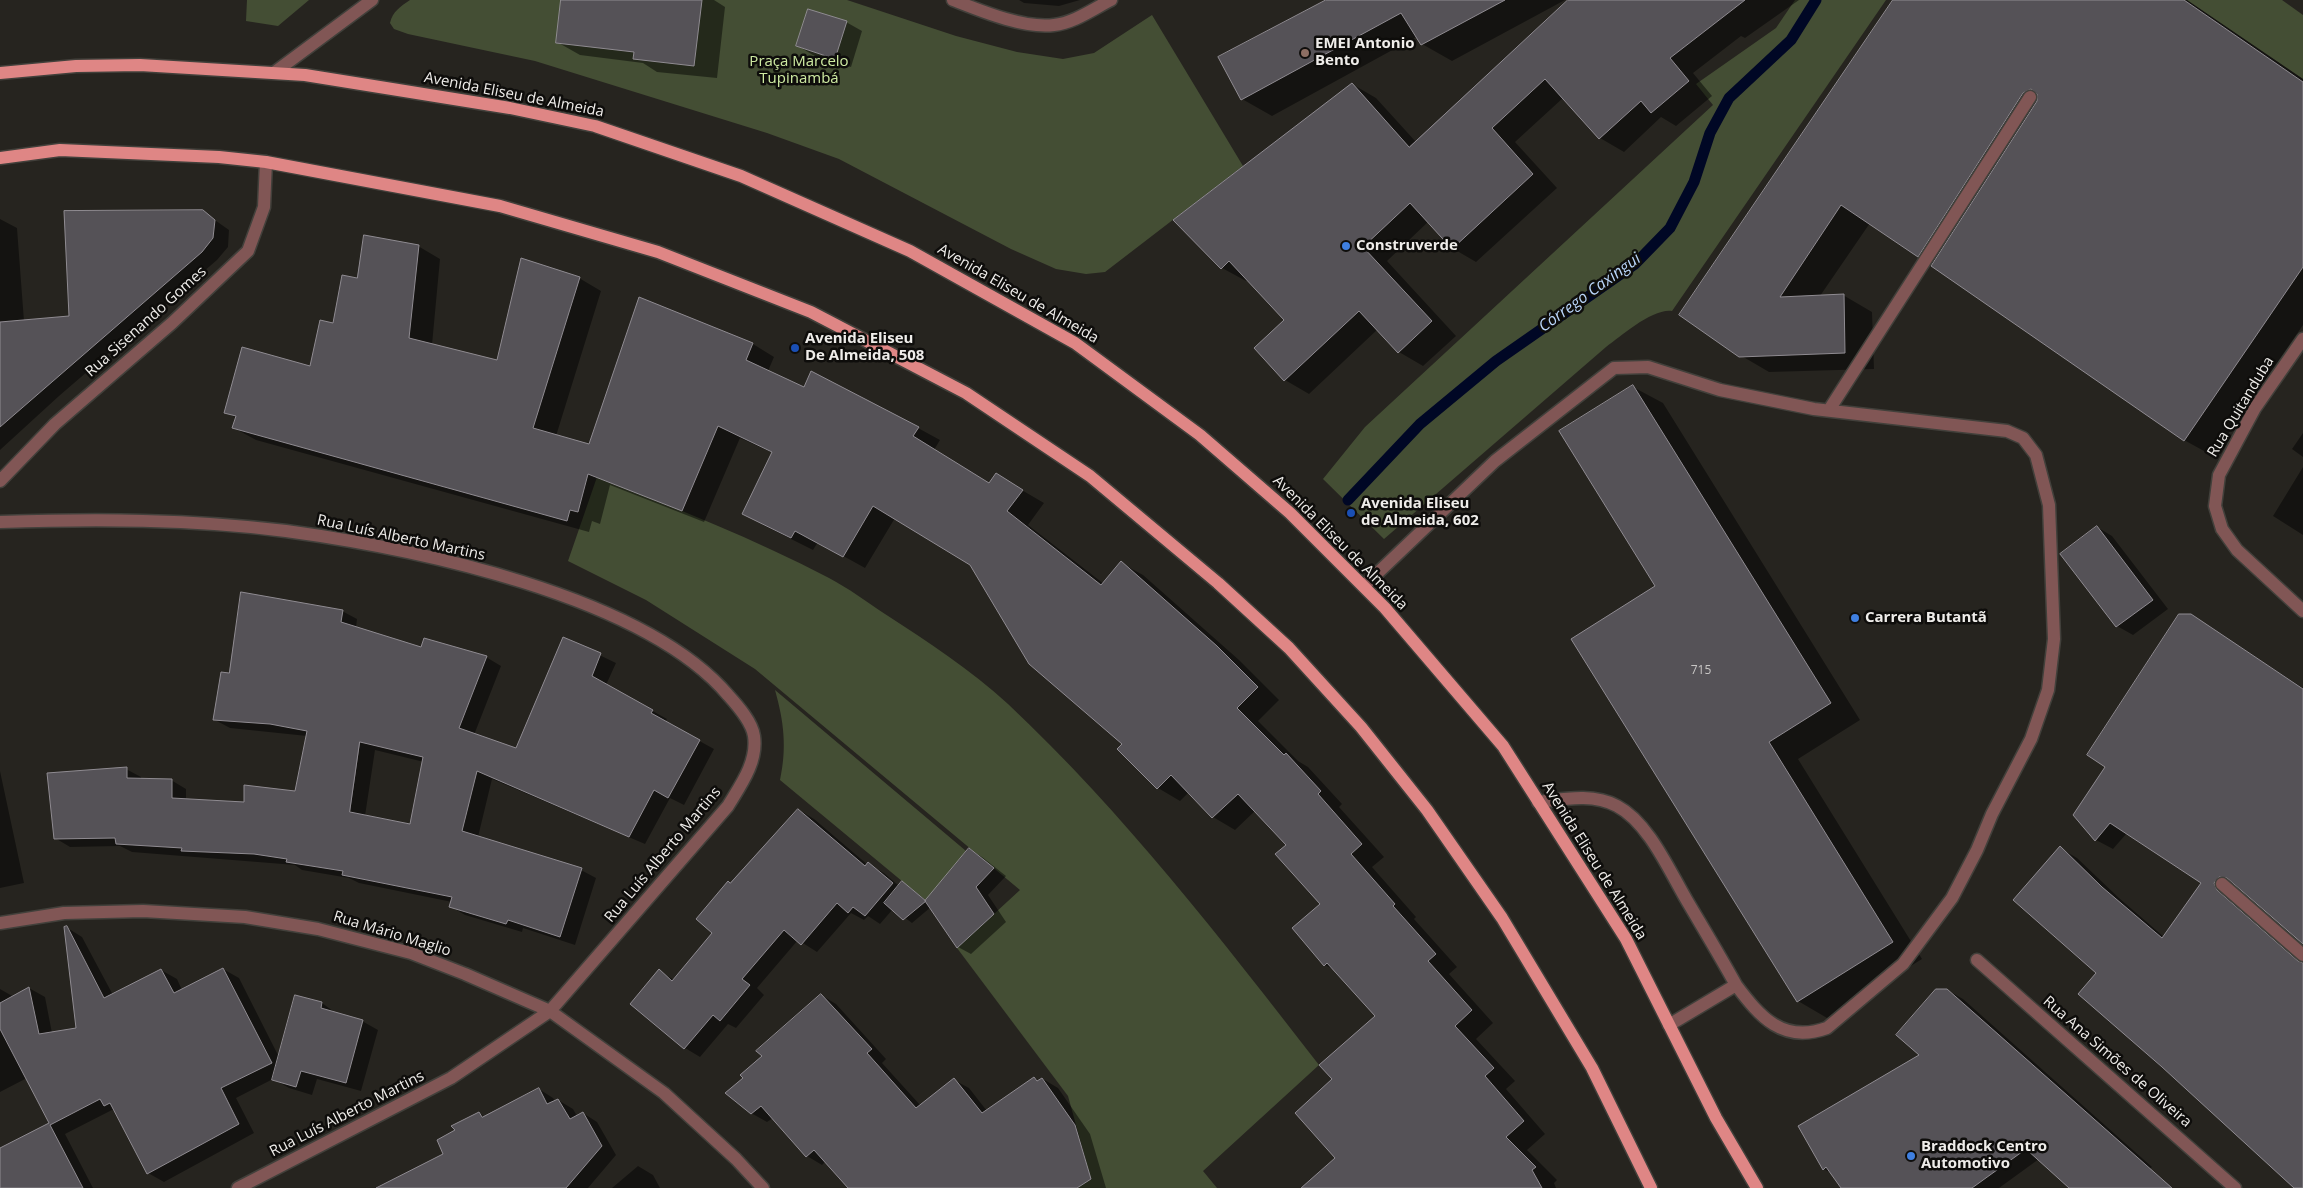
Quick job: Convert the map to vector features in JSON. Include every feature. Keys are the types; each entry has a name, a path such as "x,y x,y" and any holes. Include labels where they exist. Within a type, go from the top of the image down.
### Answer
{"main road":[{"name":"Avenida Eliseu de Almeida","path":"0,73 76,66 140,65 275,72 315,76 510,108 594,126 741,176 910,251 1075,343 1200,435 1290,513 1364,586 1503,746 1626,939 1716,1118 1757,1188"},
{"path":"0,158 60,150 219,157 266,162 500,206 658,252 811,312 966,393 1090,476 1218,583 1289,648 1361,727 1416,795 1507,926 1592,1068 1651,1188"}],"street":[{"path":"275,72 372,0"},
{"path":"953,0 976,10 1024,23 1053,26 1067,22 1110,0"},
{"path":"1829,410 2030,97"},
{"name":"Rua Sisenando Gomes","path":"0,481 55,424 172,323 248,251 264,207 266,162"},
{"name":"Rua Quitanduba","path":"2303,339 2256,408 2219,475 2215,506 2222,529 2237,550 2303,611"},
{"path":"1364,586 1495,460 1614,368 1648,367 1720,390 1829,410 2007,430 2023,438 2036,455 2048,504 2054,639 2048,690 2031,739 1992,814 1977,850 1956,890 1903,964 1846,1014 1827,1028 1812,1034 1792,1032 1769,1023 1754,1009 1736,985 1655,845 1631,814 1616,805 1597,799 1573,798 1538,802"},
{"name":"Rua Luís Alberto Martins","path":"0,522 177,521 266,529 374,546 461,564 552,592 612,615 656,638 693,662 720,685 743,714 754,735 754,750 748,771 728,806 550,1011 451,1078 238,1188"},
{"path":"2222,884 2303,955"},
{"name":"Rua Mário Maglio","path":"0,923 64,913 143,911 244,917 318,929 411,953 550,1011 664,1093 736,1159 763,1188"},
{"name":"Rua Ana Simões de Oliveira","path":"1977,960 2235,1188"},
{"path":"1669,1025 1736,985"}],"green space":[{"path":"247,0 309,0 278,26 246,21"},
{"name":"Praça Marcelo Tupinambá","path":"410,0 847,0 956,36 1017,52 1063,59 1094,53 1152,15 1243,166 1105,272 1086,274 1056,269 1011,249 839,159 767,133 535,61 408,34 394,29 390,23 393,15"},
{"path":"1795,0 1886,0 1672,311 1664,311 1647,318 1606,347 1384,539 1323,479 1365,427 1713,105 1696,84 1776,28"},
{"path":"2187,0 2282,0 2303,15 2303,79"},
{"path":"597,477 714,524 772,550 829,578 857,595 949,657 1008,704 1051,746 1132,833 1209,925 1319,1065 1203,1171 1217,1188 1077,1188 1091,1179 1068,1096 957,948 1020,890 755,669 646,600 568,561"},
{"path":"775,690 966,851 926,901 780,780 784,735"}],"building":[{"path":"561,0 702,0 694,66 633,59 634,52 556,43"},
{"path":"1326,0 1505,0 1421,45 1401,13 1241,100 1218,57"},
{"path":"1568,0 1745,0 1670,58 1689,81 1651,113 1641,101 1599,139 1545,79 1492,128 1533,174 1452,249 1410,203 1363,247 1432,321 1398,353 1359,311 1284,381 1254,348 1284,320 1229,261 1221,269 1173,220 1352,83 1409,147"},
{"path":"1893,0 2184,0 2303,82 2303,267 2184,441 1931,266 2037,101 2037,94 2031,89 2023,93 1918,257 1841,205 1780,297 1844,294 1845,353 1739,357 1679,315"},
{"path":"808,9 847,21 835,59 796,46"},
{"path":"203,210 215,220 213,238 202,252 0,427 0,322 69,316 64,211"},
{"path":"364,235 419,245 409,338 497,360 521,258 580,277 533,428 589,444 639,297 753,343 746,360 804,387 811,371 919,427 913,436 989,483 996,473 1023,490 1007,511 1101,585 1121,561 1217,646 1258,687 1237,708 1284,755 1286,753 1321,791 1318,794 1362,844 1351,854 1395,904 1393,906 1436,954 1428,961 1472,1010 1455,1026 1494,1068 1485,1076 1524,1121 1506,1137 1536,1167 1532,1170 1542,1188 1301,1188 1335,1158 1295,1113 1332,1079 1319,1065 1375,1016 1327,963 1324,966 1292,928 1320,904 1275,854 1286,845 1238,794 1212,818 1171,775 1157,789 1117,749 1122,744 1029,664 970,565 873,506 843,557 795,531 791,538 742,514 772,452 718,426 682,511 588,474 578,512 570,510 567,521 232,428 236,416 224,413 242,347 310,366 320,320 333,323 342,275 357,278"},
{"path":"1633,385 1831,703 1769,742 1893,942 1797,1002 1571,639 1655,586 1559,431"},
{"path":"2097,526 2153,600 2116,627 2060,554"},
{"path":"241,592 343,610 341,622 421,647 424,638 487,656 459,728 516,748 563,637 601,653 592,676 653,710 651,713 700,740 668,798 654,790 629,837 477,771 462,831 582,868 560,937 508,920 506,924 449,907 452,897 342,875 343,871 286,862 287,859 254,854 181,851 182,848 116,844 115,838 54,839 47,773 127,767 127,778 172,779 172,798 244,802 244,785 295,791 307,731 270,724 213,720 221,672 229,673","holes":["360,742 423,757 410,824 350,812"]},
{"path":"2179,614 2191,614 2303,689 2303,944 2227,878 2219,877 2214,883 2217,890 2298,961 2303,963 2303,1188 2294,1188 2162,1067 2078,994 2096,973 2013,900 2060,846 2102,887 2162,938 2201,883 2110,823 2095,841 2073,815 2105,767 2087,755"},
{"path":"798,809 865,866 868,862 893,883 865,916 853,907 848,913 837,903 801,945 784,930 742,979 750,985 720,1021 713,1015 684,1049 630,1004 659,969 672,981 712,933 696,919 728,881 730,883"},
{"path":"969,848 994,868 976,887 994,914 957,948 925,901"},
{"path":"902,881 926,901 903,920 884,903"},
{"path":"67,926 104,998 161,969 174,993 223,968 272,1063 221,1088 239,1124 147,1174 110,1103 104,1106 100,1099 50,1125 83,1188 0,1188 0,1148 49,1123 0,1029 0,1003 29,987 39,1034 76,1028 64,927"},
{"path":"1936,989 1947,989 2172,1188 2069,1188 2026,1149 1972,1188 1841,1188 1826,1167 1823,1170 1798,1126 1919,1055 1896,1035"},
{"path":"821,994 872,1049 867,1053 916,1108 954,1078 982,1113 1034,1077 1037,1081 1042,1078 1075,1125 1091,1179 1077,1188 848,1188 814,1150 806,1157 761,1106 751,1114 725,1093 743,1078 740,1075 762,1056 756,1051"},
{"path":"295,995 322,1002 321,1008 363,1020 346,1083 301,1071 296,1087 272,1080"},
{"path":"539,1088 547,1104 558,1099 570,1119 583,1112 602,1146 566,1188 376,1188 443,1154 437,1140 455,1130 451,1126 479,1112 482,1117"}],"waterway":[{"name":"Córrego Caxingui","path":"1348,500 1420,424 1496,361 1635,264 1670,228 1694,182 1710,133 1729,98 1791,40 1816,0"}],"place":[{"name":"EMEI Antonio Bento","path":"1305,53"},
{"name":"Construverde","path":"1346,246"},
{"name":"Avenida Eliseu De Almeida, 508","path":"795,348"},
{"name":"Avenida Eliseu de Almeida, 602","path":"1351,513"},
{"name":"Carrera Butantã","path":"1855,618"},
{"name":"Braddock Centro Automotivo","path":"1911,1156"}]}
